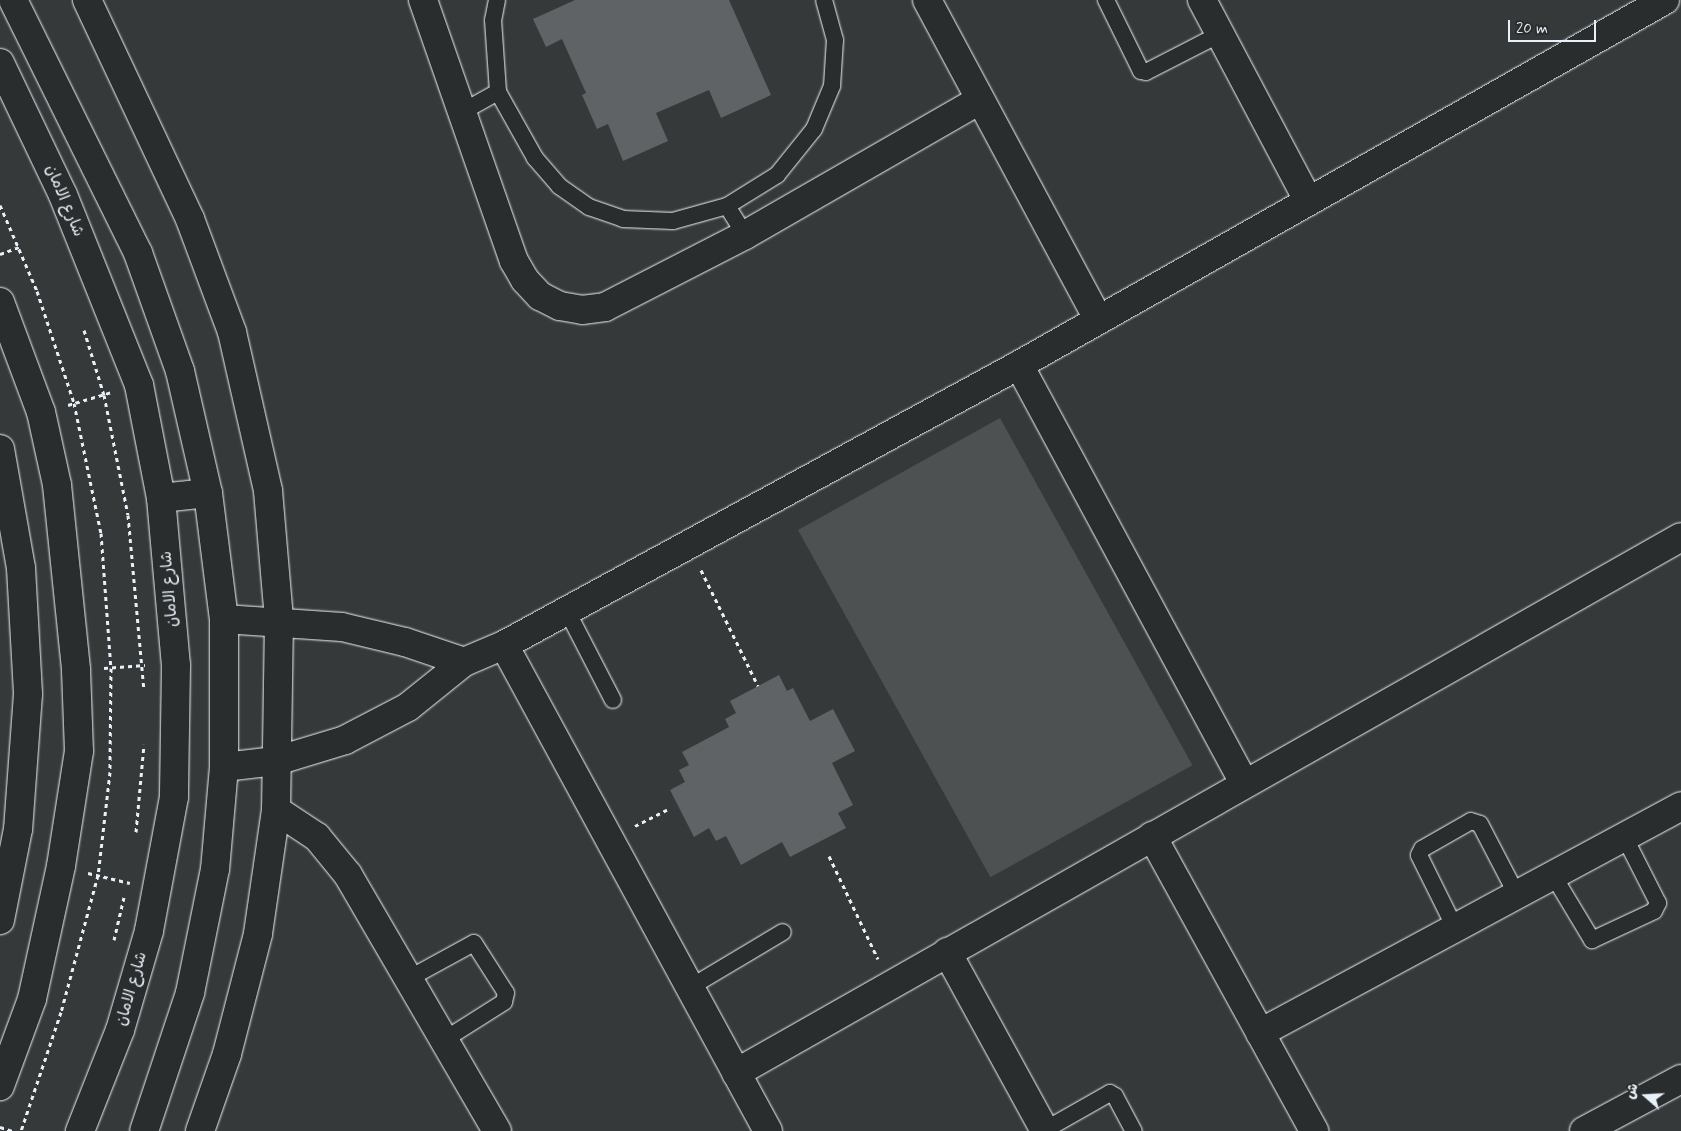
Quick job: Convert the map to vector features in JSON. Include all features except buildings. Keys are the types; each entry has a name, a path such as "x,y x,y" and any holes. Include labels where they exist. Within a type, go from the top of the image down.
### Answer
{"street":[{"path":"13,0 138,253 180,371 208,494 224,618 224,767 215,870 190,993 144,1131"},
{"path":"87,0 190,219 232,332 268,491 279,620 276,810 258,934 227,1054 200,1131"},
{"path":"423,0 514,261 525,280 540,296 560,306 582,310 604,307 745,235 980,100"},
{"path":"927,0 1098,319"},
{"path":"1202,0 1308,200"},
{"path":"224,767 276,760 345,740 384,720 408,707 464,662 504,645 1019,365 1665,0"},
{"name":"شارع الامان","path":"0,63 63,195 139,385 160,498 176,665 174,797 157,890 120,1030 80,1131"},
{"path":"0,302 40,412 57,485 76,670 79,751 61,866 32,999 0,1086"},
{"path":"1019,365 1244,782"},
{"path":"0,449 21,568 28,694 18,829 0,920"},
{"path":"160,498 208,494"},
{"path":"736,1073 1244,782 1681,537"},
{"path":"224,618 279,620 342,627 405,642 464,662"},
{"path":"504,645 768,1131"},
{"path":"1260,1033 1681,806"},
{"path":"276,810 317,837 348,875 497,1131"},
{"path":"1152,836 1314,1131"},
{"path":"947,952 1044,1131"},
{"path":"1584,1131 1681,1079"}],"lane":[{"path":"497,0 493,20 498,92 535,158 558,186 589,207 623,219 673,221 727,206 777,175 814,129 832,86 835,40 824,0"},
{"path":"1106,0 1141,70 1146,72 1220,34"},
{"path":"462,112 498,92"},
{"path":"727,206 745,235"},
{"path":"566,611 613,700"},
{"path":"1455,928 1419,855 1422,849 1471,821 1480,824 1517,895"},
{"path":"1553,875 1592,940 1654,911 1658,903 1624,836"},
{"path":"689,988 783,932"},
{"path":"408,978 474,943 506,993 504,1002 444,1040"},
{"path":"1044,1131 1110,1094 1115,1096 1134,1131"}],"path":[{"path":"0,254 19,247"},
{"path":"40,412 139,385"},
{"path":"688,545 758,686"},
{"path":"76,670 176,665"},
{"path":"610,838 667,810"},
{"path":"829,856 891,985"},
{"path":"61,866 157,890"},
{"path":"0,1127 12,1131"}],"shaded area":[{"path":"1000,418 1192,765 990,877 798,530"}]}
